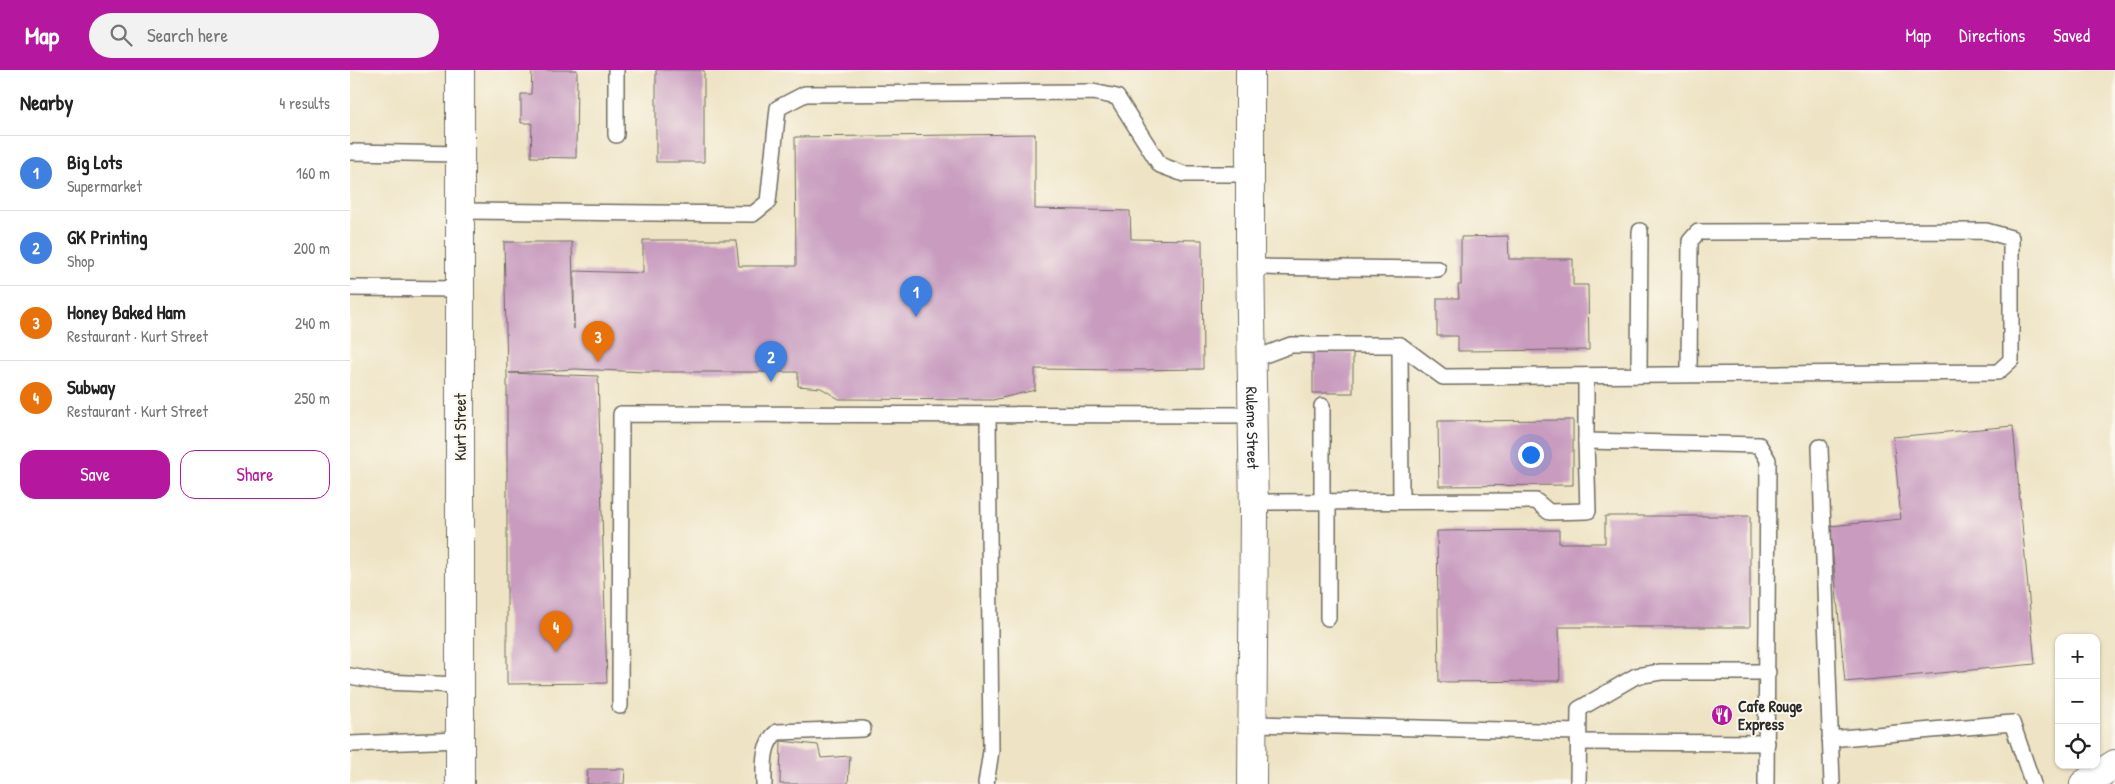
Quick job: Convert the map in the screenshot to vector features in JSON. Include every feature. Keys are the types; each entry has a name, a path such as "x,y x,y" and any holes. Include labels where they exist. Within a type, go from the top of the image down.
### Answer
{"street":[{"name":"Kurt Street","path":"460,70 460,784"},
{"name":"Ruleme Street","path":"1250,70 1250,267 1254,502 1252,784"},
{"path":"2084,784 2115,764"}],"lane":[{"path":"616,70 616,135"},
{"path":"460,211 753,214 768,202 778,108 805,94 1093,92 1117,97 1160,165 1184,174 1250,174"},
{"path":"350,152 460,154"},
{"path":"1251,360 1291,345 1400,345 1443,377 1586,376 1639,375 1689,375 1998,372 2012,360 2012,238 1986,230 1698,232 1690,241 1689,375"},
{"path":"1639,375 1640,231"},
{"path":"1250,267 1438,269"},
{"path":"350,288 460,289"},
{"path":"1400,345 1401,501"},
{"path":"1254,502 1536,501 1549,512 1588,511 1586,376"},
{"path":"1322,406 1328,618"},
{"path":"620,706 621,414 1252,415"},
{"path":"986,784 991,751 988,415"},
{"path":"1586,441 1759,445 1768,460 1766,784"},
{"path":"1820,446 1832,784"},
{"path":"1578,784 1579,709 1636,676 1661,672 1768,672"},
{"path":"350,676 383,682 460,686"},
{"path":"1830,739 2012,723 2033,784"},
{"path":"1252,724 1767,743"},
{"path":"764,784 767,744 771,736 777,732 863,729"},
{"path":"350,744 460,740"}],"building":[{"path":"532,70 577,70 576,158 531,157 532,123 521,123 521,94 531,94"},
{"path":"656,70 704,70 704,162 656,162"},
{"path":"1035,134 1035,209 1130,211 1131,239 1202,240 1203,369 1035,369 1035,390 993,400 839,399 821,388 798,386 798,372 645,372 575,369 509,373 598,376 607,683 507,684 507,373 504,242 572,242 574,329 574,271 643,273 643,240 736,240 739,266 796,266 795,137"},
{"path":"1508,236 1509,259 1573,259 1573,285 1588,285 1589,350 1458,351 1458,336 1437,336 1437,298 1459,298 1458,285 1461,285 1461,237"},
{"path":"1313,353 1353,353 1353,393 1313,393"},
{"path":"1573,420 1573,485 1439,486 1438,421"},
{"path":"2013,426 2035,664 1845,682 1830,526 1901,519 1893,437"},
{"path":"1605,516 1750,516 1750,627 1559,627 1560,681 1439,682 1437,531 1559,530 1559,543 1605,543"},
{"path":"781,741 818,745 821,758 850,756 848,784 780,784"},
{"path":"588,769 625,769 624,784 587,784"}],"place":[{"name":"Big Lots","path":"916,317"},
{"name":"Honey Baked Ham","path":"598,362"},
{"name":"GK Printing","path":"771,382"},
{"name":"Subway","path":"556,652"},
{"name":"Cafe Rouge Express","path":"1722,715"}]}
